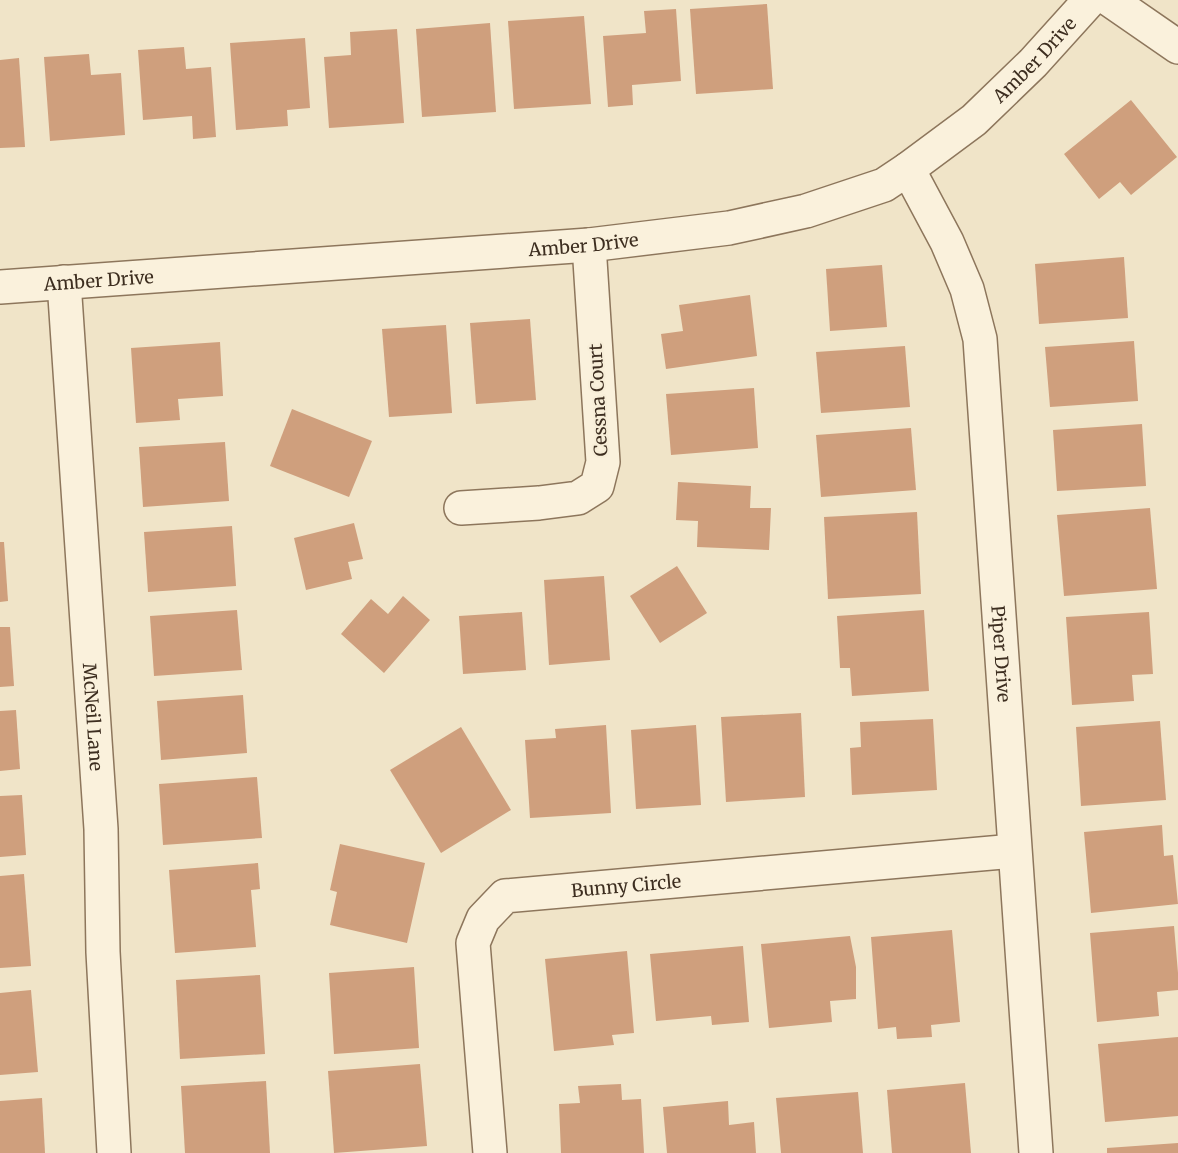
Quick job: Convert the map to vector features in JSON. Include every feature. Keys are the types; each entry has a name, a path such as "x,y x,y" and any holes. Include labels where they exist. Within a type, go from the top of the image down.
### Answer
{"street":[{"name":"Amber Drive","path":"0,287 589,245 729,228 807,212 884,185 974,120 1033,63 1090,0"},
{"path":"1110,0 1178,47"},
{"name":"Piper Drive","path":"908,169 947,242 967,289 980,339 1036,1153"},
{"name":"Cessna Court","path":"461,508 578,498 597,486 603,462 589,245"},
{"name":"McNeil Lane","path":"64,282 101,829 103,952 114,1153"},
{"name":"Bunny Circle","path":"490,1153 473,943 483,919 505,896 1014,851"}],"building":[{"path":"767,4 773,89 696,94 690,9"},
{"path":"676,9 681,81 632,85 633,105 608,107 603,36 646,33 644,11"},
{"path":"584,16 591,104 514,109 508,21"},
{"path":"490,23 496,112 422,117 416,29"},
{"path":"397,29 404,123 329,128 324,57 351,55 350,32"},
{"path":"305,38 310,108 287,110 288,126 236,130 230,43"},
{"path":"184,47 186,69 211,67 216,137 193,139 192,116 143,120 138,50"},
{"path":"89,54 91,75 121,73 125,135 50,141 44,57"},
{"path":"19,58 25,147 0,148 0,60"},
{"path":"1131,100 1177,157 1131,195 1120,182 1099,199 1064,154"},
{"path":"1124,257 1128,318 1039,324 1035,264"},
{"path":"882,265 887,327 830,331 826,269"},
{"path":"750,295 757,356 666,369 661,334 683,331 679,305"},
{"path":"530,319 536,400 476,404 470,323"},
{"path":"446,325 452,413 389,417 382,329"},
{"path":"1134,341 1138,401 1050,407 1045,347"},
{"path":"220,342 223,396 178,399 180,420 136,423 131,348"},
{"path":"905,346 910,407 821,413 816,352"},
{"path":"754,388 758,448 671,455 666,394"},
{"path":"292,409 372,441 349,497 270,466"},
{"path":"1142,424 1146,486 1057,491 1053,430"},
{"path":"911,428 916,490 821,497 816,435"},
{"path":"225,442 229,501 143,507 139,447"},
{"path":"678,482 751,486 750,508 771,508 769,550 697,547 698,521 676,520"},
{"path":"1150,508 1157,589 1064,596 1057,515"},
{"path":"917,512 921,594 828,599 824,517"},
{"path":"354,523 363,559 348,562 352,579 306,590 294,538"},
{"path":"232,526 236,586 148,592 144,532"},
{"path":"0,542 4,542 8,601 0,602"},
{"path":"677,566 707,613 660,643 630,596"},
{"path":"604,576 610,660 549,665 544,580"},
{"path":"403,596 430,620 384,673 341,634 371,599 388,614"},
{"path":"237,610 242,670 154,676 150,616"},
{"path":"924,610 929,691 852,696 850,668 840,668 837,616"},
{"path":"522,612 526,670 463,674 459,616"},
{"path":"1149,612 1153,674 1132,675 1134,701 1072,705 1066,617"},
{"path":"0,627 10,627 14,686 0,687"},
{"path":"243,695 247,753 161,760 157,701"},
{"path":"16,710 20,769 0,771 0,711"},
{"path":"801,713 805,797 726,802 721,717"},
{"path":"933,719 937,790 852,795 850,748 861,747 860,722"},
{"path":"1160,721 1166,800 1081,806 1076,727"},
{"path":"606,725 611,813 530,818 525,740 556,738 555,729"},
{"path":"696,725 701,805 636,809 631,730"},
{"path":"461,727 511,810 441,853 390,770"},
{"path":"257,777 262,838 163,845 159,784"},
{"path":"22,795 26,855 0,857 0,796"},
{"path":"1162,825 1164,856 1173,855 1178,904 1091,913 1084,832"},
{"path":"340,844 425,863 407,943 330,925 337,892 330,890"},
{"path":"258,863 260,889 251,890 256,947 175,953 169,870"},
{"path":"24,874 31,966 0,968 0,876"},
{"path":"1174,926 1178,990 1157,992 1159,1016 1097,1022 1090,933"},
{"path":"952,930 960,1022 931,1025 932,1037 897,1039 896,1027 878,1029 871,937"},
{"path":"850,936 856,967 856,999 830,1001 832,1022 769,1028 761,944"},
{"path":"743,946 749,1022 712,1025 711,1016 656,1021 650,954"},
{"path":"627,951 634,1033 612,1035 614,1045 554,1051 545,959"},
{"path":"414,967 419,1048 334,1054 329,973"},
{"path":"260,975 265,1054 180,1059 176,980"},
{"path":"31,990 38,1072 0,1075 0,993"},
{"path":"1178,1037 1178,1116 1105,1122 1098,1044"},
{"path":"420,1064 427,1146 334,1153 328,1071"},
{"path":"266,1081 270,1153 185,1153 181,1086"},
{"path":"965,1083 971,1153 892,1153 887,1090"},
{"path":"621,1084 622,1100 641,1099 644,1153 561,1153 559,1104 580,1103 578,1086"},
{"path":"858,1092 863,1153 781,1153 776,1098"},
{"path":"42,1098 45,1153 0,1153 0,1101"},
{"path":"728,1101 729,1125 754,1122 756,1153 667,1153 663,1107"},
{"path":"1178,1143 1178,1153 1107,1153 1107,1148"}]}
